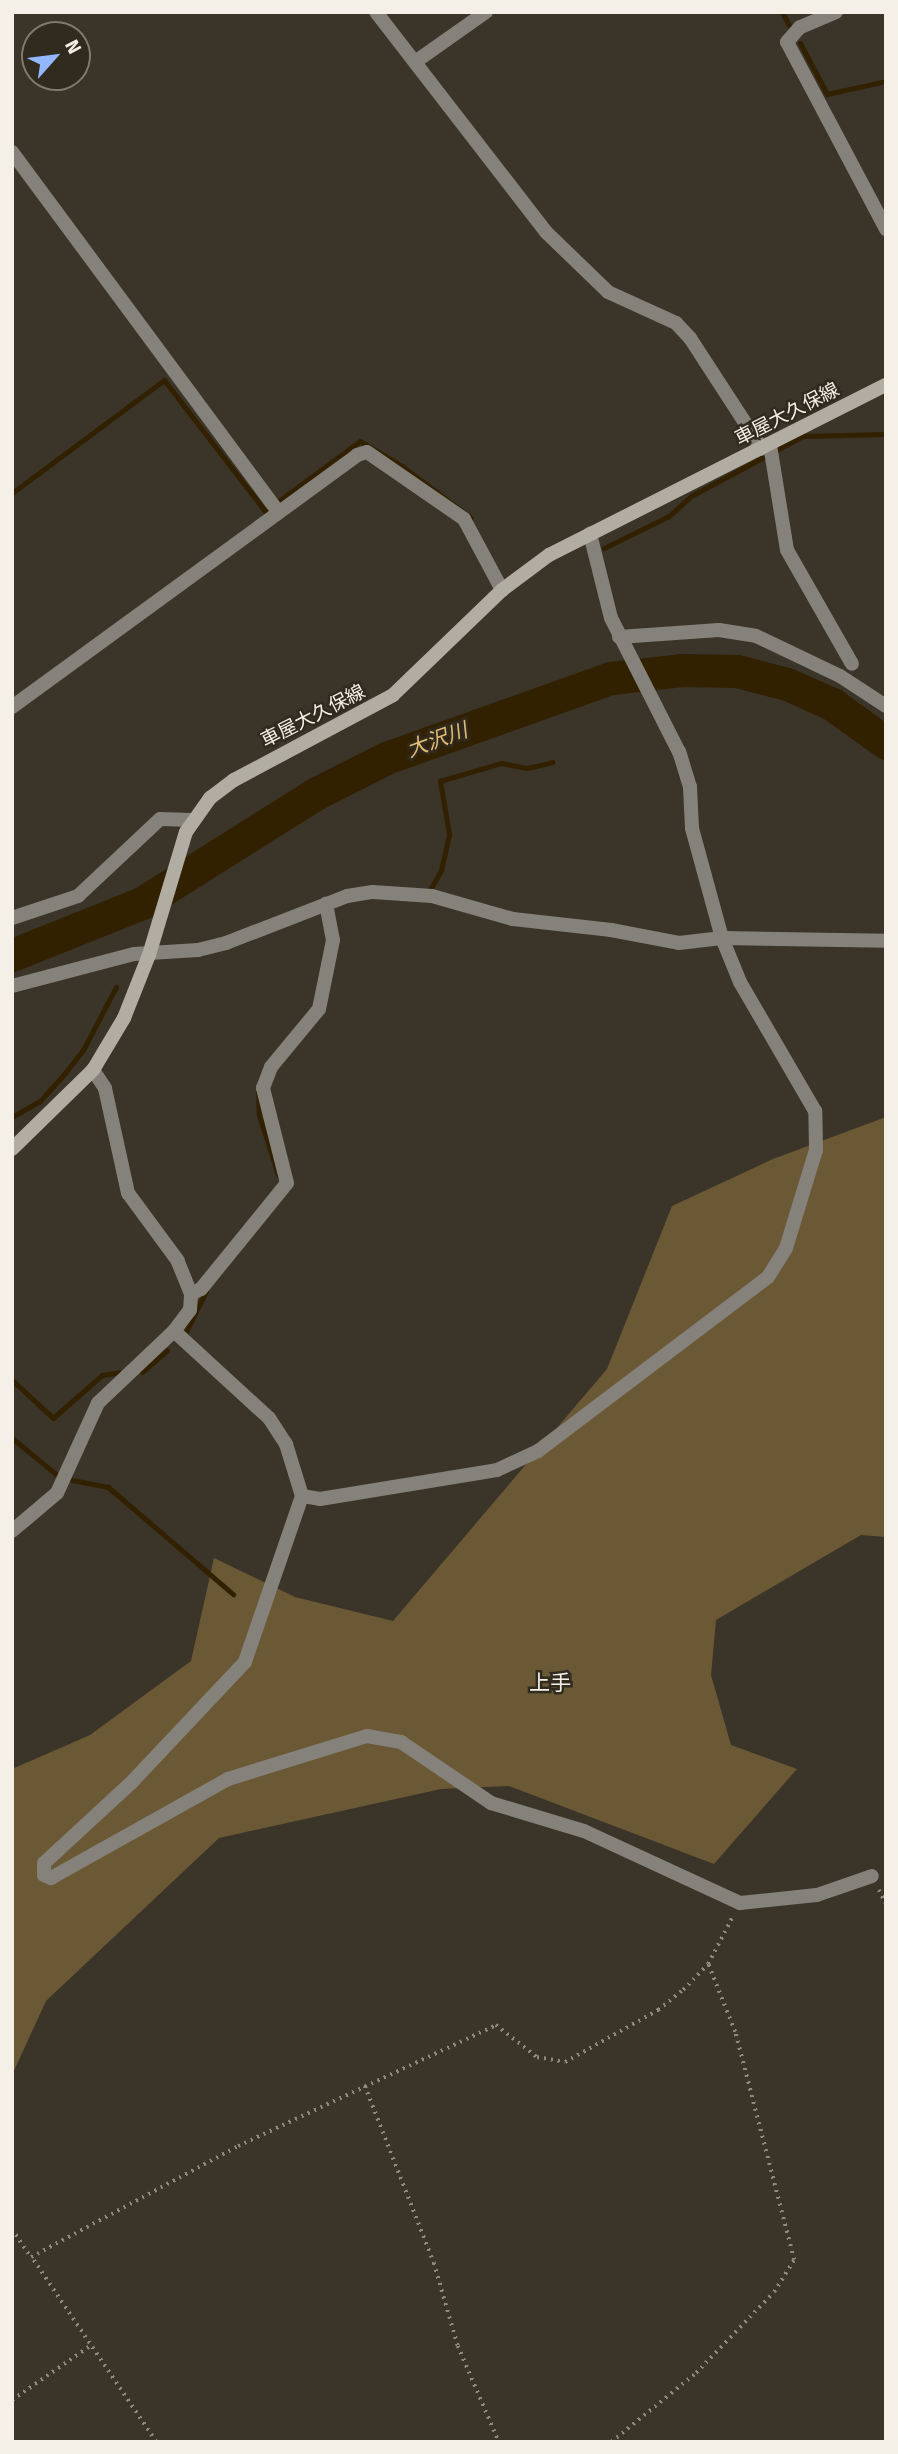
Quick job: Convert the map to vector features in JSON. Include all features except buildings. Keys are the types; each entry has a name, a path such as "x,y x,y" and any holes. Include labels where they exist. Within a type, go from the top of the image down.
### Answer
{"main road":[{"name":"車屋大久保線","path":"12,1150 93,1070 124,1018 149,956 189,826 234,780 393,695 502,590 549,555 886,386"}],"street":[{"path":"376,12 547,233 608,292 676,323 690,338 766,447 787,550 852,664"},
{"path":"415,62 486,12"},
{"path":"836,12 800,27 787,42 886,229"},
{"path":"12,152 274,508"},
{"path":"13,704 274,508 357,454 368,452 464,519 502,590"},
{"path":"302,1496 320,1499 497,1470 538,1451 768,1277 786,1248 816,1150 818,1125 810,1098 740,982 722,938 692,828 690,787 679,752 622,643 590,534"},
{"path":"622,643 719,630 756,636 840,676 886,706"},
{"path":"12,918 78,896 160,819 189,826"},
{"path":"12,986 134,954 149,956 226,943 326,904 373,892 432,896 513,919 611,930 678,943 722,938 886,941"},
{"path":"191,1294 201,1289 287,1183 263,1088 271,1068 319,1009 333,940 326,904"},
{"path":"12,1531 57,1493 98,1403 174,1331 190,1310 191,1294 178,1261 128,1193 105,1087 93,1070"},
{"path":"174,1331 269,1418 286,1444 302,1496 245,1662 133,1781 44,1863 44,1875 51,1878 228,1779 367,1736 401,1742 491,1802 584,1831 740,1903 817,1895 872,1876"}],"path":[{"path":"32,2257 238,2146 496,2025 537,2057 565,2062 658,2010 708,1964 740,1903"},
{"path":"611,2442 696,2373 774,2292 794,2260 735,2032 708,1964"},
{"path":"365,2086 434,2263 458,2346 499,2442"},
{"path":"12,2229 156,2442"},
{"path":"12,2400 90,2346"}],"shaded area":[{"path":"886,1117 886,1537 861,1535 716,1620 711,1675 731,1745 797,1769 714,1864 509,1786 441,1789 219,1838 46,2001 12,2075 12,1769 90,1735 191,1661 214,1558 295,1597 393,1621 607,1369 672,1206 773,1159"}],"waterway":[{"path":"782,12 789,25"},
{"path":"800,43 827,94 886,81"},
{"path":"12,493 164,380 265,511 360,441 402,466 471,518"},
{"path":"604,548 669,516 691,496 803,436 886,434"},
{"name":"大沢川","path":"12,955 142,903 317,793 386,758 611,678 682,670 737,671 787,684 832,704 886,743"},
{"path":"430,890 441,870 449,834 440,781 501,763 527,768 552,762"},
{"path":"12,1117 40,1101 65,1073 83,1050 116,987"},
{"path":"258,1090 259,1115 278,1175"},
{"path":"186,1332 206,1291"},
{"path":"142,1372 167,1350"},
{"path":"12,1380 53,1418 102,1375 120,1372"},
{"path":"12,1438 57,1475"},
{"path":"72,1480 108,1487 233,1594"}],"district":[{"name":"上手","path":"550,1683"}]}
